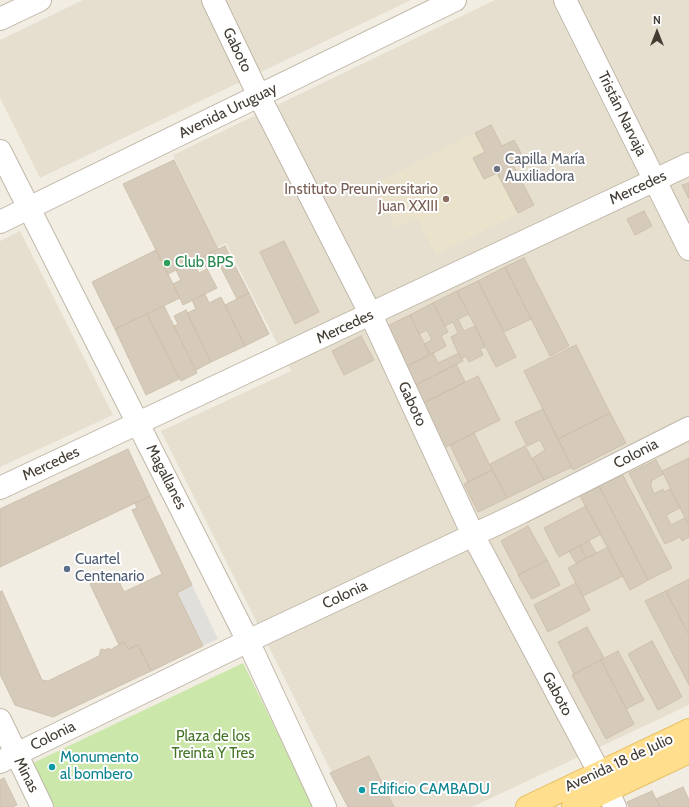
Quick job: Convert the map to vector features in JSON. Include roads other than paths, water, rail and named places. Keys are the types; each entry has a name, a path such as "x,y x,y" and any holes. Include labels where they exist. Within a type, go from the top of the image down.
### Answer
{"main road":[{"name":"Avenida 18 de Julio","path":"526,807 607,790 689,730"},
{"name":"Avenida 18 de Julio","path":"573,807 689,752"}],"street":[{"path":"0,19 40,0"},
{"name":"Gaboto","path":"213,0 259,96 370,315 473,535 607,790"},
{"name":"Avenida Uruguay","path":"0,222 455,0"},
{"name":"Tristán Narvaja","path":"565,0 689,249"},
{"name":"Magallanes","path":"0,151 248,641 325,807"},
{"name":"Mercedes","path":"0,488 689,164"},
{"name":"Colonia","path":"8,758 248,641 473,535 689,428"},
{"name":"Minas","path":"0,720 8,758 42,807"}],"place":[{"name":"Capilla María Auxiliadora","path":"497,169"},
{"name":"Instituto Preuniversitario Juan XXIII","path":"446,199"},
{"name":"Club BPS","path":"167,263"},
{"name":"Cuartel Centenario","path":"67,569"},
{"name":"Monumento al bombero","path":"52,767"},
{"name":"Edificio CAMBADU","path":"362,790"}],"park label":[{"name":"Plaza de los Treinta Y Tres","path":"213,746"}]}
